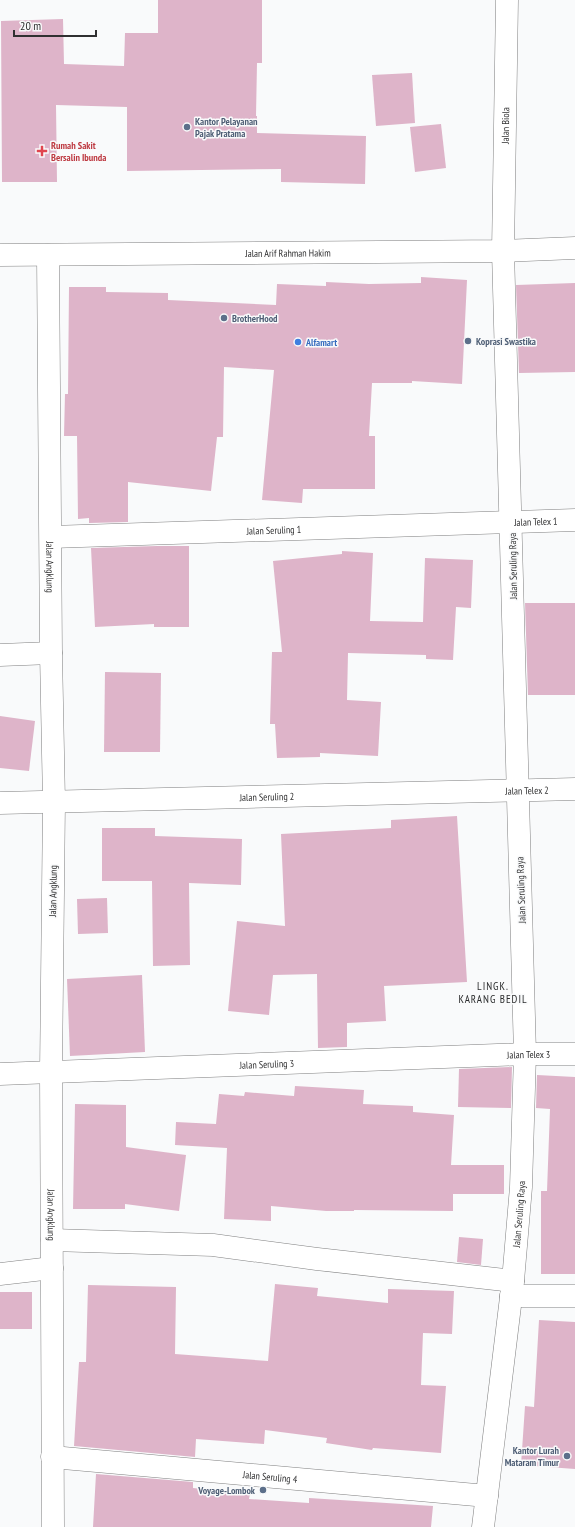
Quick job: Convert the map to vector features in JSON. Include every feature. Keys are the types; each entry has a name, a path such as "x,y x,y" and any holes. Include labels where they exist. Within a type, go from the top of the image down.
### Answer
{"street":[{"name":"Jalan Biola","path":"503,251 507,0"},
{"name":"Jalan Arif Rahman Hakim","path":"0,256 503,251 575,248"},
{"name":"Jalan Seruling Raya","path":"483,1527 512,1289 521,1187 525,1054 518,790 504,522 503,251"},
{"name":"Jalan Angklung","path":"48,255 51,653 54,802 51,1072 53,1527"},
{"name":"Jalan Telex 1","path":"504,522 575,520"},
{"name":"Jalan Seruling 1","path":"51,537 504,522"},
{"path":"0,655 51,653"},
{"name":"Jalan Telex 2","path":"479,791 575,789"},
{"name":"Jalan Seruling 2","path":"0,803 479,791"},
{"name":"Jalan Telex 3","path":"482,1056 575,1054"},
{"name":"Jalan Seruling 3","path":"0,1074 482,1056"},
{"path":"52,1240 213,1245 317,1259 512,1289 575,1296"},
{"path":"0,1274 52,1268"},
{"name":"Jalan Seruling 4","path":"52,1457 487,1496"}],"building":[{"path":"158,0 262,0 262,63 257,63 257,133 366,136 365,184 281,182 281,169 127,171 127,107 56,105 57,182 2,182 1,21 63,19 64,64 124,66 125,33 158,33"},
{"path":"412,73 415,123 376,126 372,75"},
{"path":"441,124 446,168 415,172 410,127"},
{"path":"421,277 467,280 462,384 412,381 412,383 372,383 369,436 375,436 375,489 303,489 302,503 262,500 274,370 224,367 223,437 217,437 211,491 128,482 128,522 89,523 89,518 78,519 77,436 64,436 65,394 68,394 69,287 106,287 106,292 168,293 168,300 276,305 277,284 326,286 326,282 369,284 421,283"},
{"path":"575,283 575,372 519,373 516,285"},
{"path":"189,546 189,627 154,627 154,624 95,627 91,548"},
{"path":"342,551 373,553 370,621 423,622 425,558 473,560 471,608 456,607 453,660 426,659 426,655 348,653 347,700 381,702 378,756 320,753 320,757 277,758 275,724 270,724 272,652 282,652 273,561 342,554"},
{"path":"525,603 575,603 575,695 528,695"},
{"path":"105,672 161,673 160,752 104,752"},
{"path":"0,716 35,721 29,771 0,768"},
{"path":"457,816 467,982 384,986 386,1021 347,1023 347,1047 318,1048 317,974 273,975 269,1015 228,1011 237,921 285,926 281,834 391,828 391,820"},
{"path":"102,828 155,828 155,836 242,839 241,885 189,883 190,965 153,966 152,881 102,881"},
{"path":"107,898 108,933 78,934 77,899"},
{"path":"142,975 145,1052 70,1056 67,979"},
{"path":"512,1067 511,1108 458,1107 459,1069"},
{"path":"537,1075 575,1077 575,1274 541,1274 541,1191 547,1191 550,1109 536,1108"},
{"path":"295,1086 364,1090 363,1104 413,1106 413,1112 454,1115 451,1165 504,1165 504,1194 453,1194 453,1211 326,1211 271,1206 271,1221 224,1219 227,1148 175,1145 176,1122 216,1124 219,1094 244,1096 245,1092 294,1096"},
{"path":"75,1104 126,1105 126,1147 186,1155 179,1211 125,1204 125,1209 73,1209"},
{"path":"459,1237 483,1239 481,1265 457,1262"},
{"path":"275,1284 318,1288 317,1296 388,1303 388,1289 454,1291 452,1334 423,1333 421,1385 446,1386 441,1453 373,1448 372,1450 326,1443 327,1438 265,1430 264,1444 196,1439 195,1457 74,1446 79,1362 86,1362 88,1285 176,1287 175,1354 268,1361"},
{"path":"0,1292 32,1292 32,1329 0,1329"},
{"path":"539,1320 575,1322 575,1469 521,1465 525,1406 534,1407"},
{"path":"96,1474 193,1482 193,1488 250,1494 249,1499 309,1503 309,1498 433,1506 431,1527 93,1527"}],"place":[{"name":"Kantor Pelayanan Pajak Pratama","path":"187,127"},
{"name":"Rumah Sakit Bersalin Ibunda","path":"42,151"},
{"name":"BrotherHood","path":"224,318"},
{"name":"Koprasi Swastika","path":"468,341"},
{"name":"Alfamart","path":"298,342"},
{"name":"Kantor Lurah Mataram Timur","path":"567,1456"},
{"name":"Voyage-Lombok","path":"263,1490"}],"district":[{"name":"LINGK. KARANG BEDIL","path":"493,992"}]}
